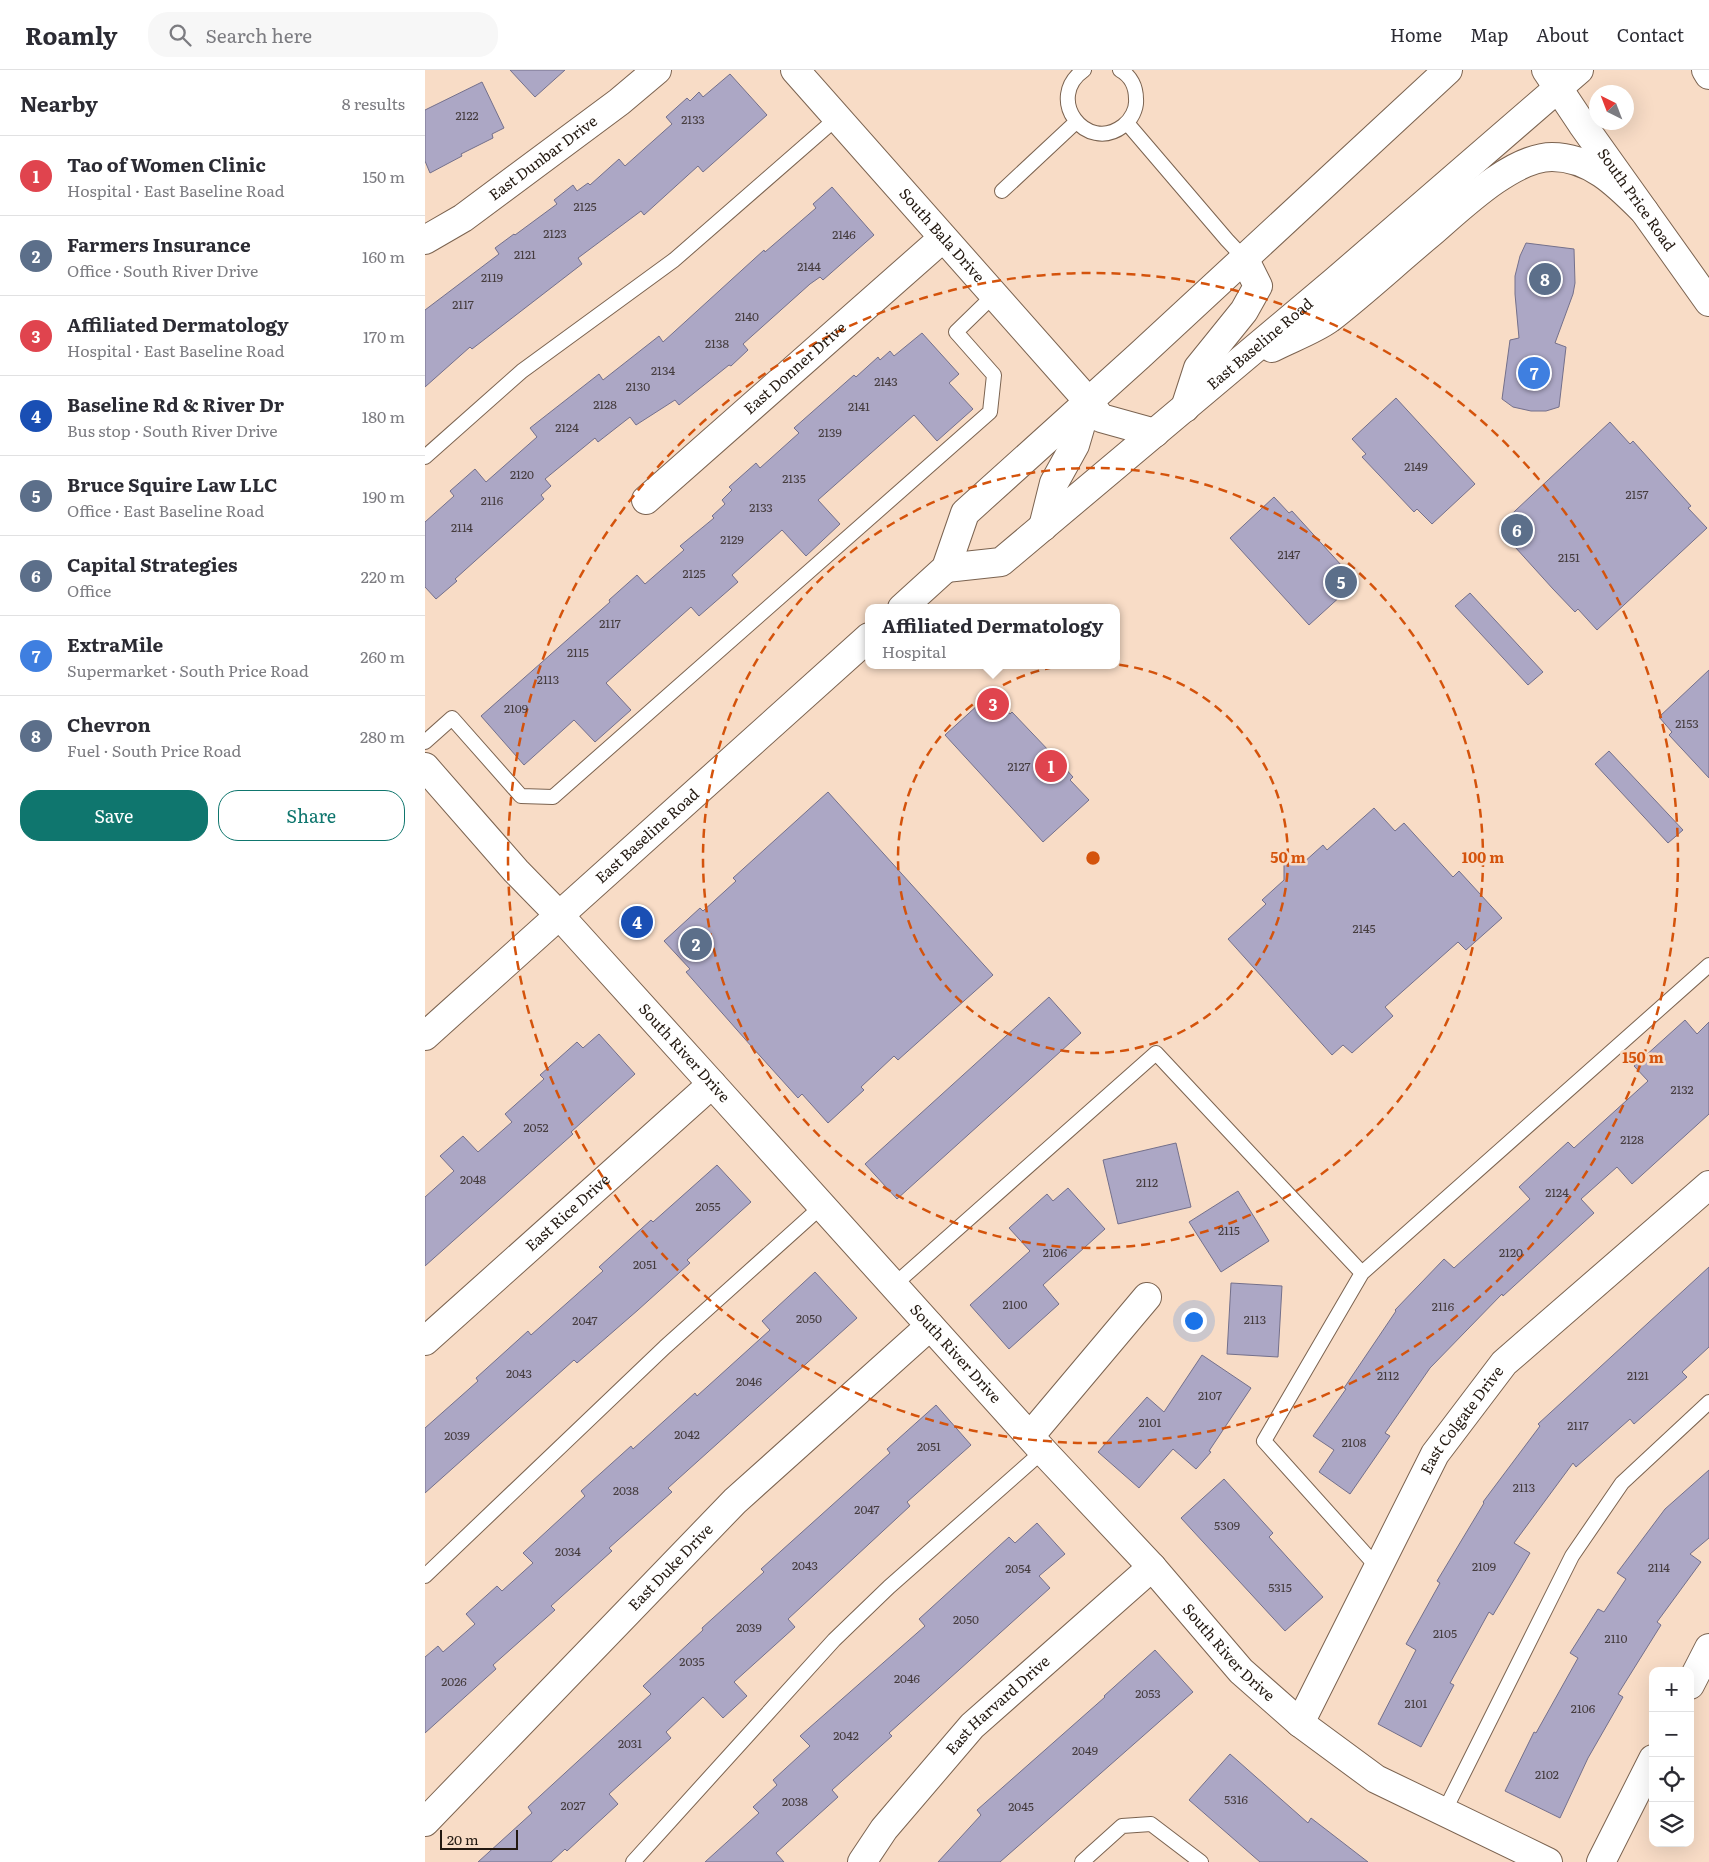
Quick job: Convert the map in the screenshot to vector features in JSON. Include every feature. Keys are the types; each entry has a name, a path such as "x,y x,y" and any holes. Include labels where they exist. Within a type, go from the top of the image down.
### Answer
{"main road":[{"name":"East Dunbar Drive","path":"425,240 471,212 619,102 657,70"},
{"name":"South Bala Drive","path":"795,70 1101,418 1155,433"},
{"path":"906,604 946,568 965,513 1448,70"},
{"name":"East Baseline Road","path":"946,568 1001,562 1232,368 1553,79 1579,70"},
{"path":"1706,70 1709,74"},
{"name":"South Price Road","path":"1553,79 1709,302"},
{"path":"1232,368 1328,320 1480,191 1513,170 1535,159 1552,157 1587,164 1622,189 1644,211"},
{"name":"East Donner Drive","path":"646,500 943,238"},
{"path":"1185,408 1198,368 1244,311 1258,286 1244,258"},
{"path":"1043,527 1054,483 1075,445 1088,401"},
{"name":"East Baseline Road","path":"425,1036 865,641"},
{"name":"South River Drive","path":"425,767 516,871 712,1084 1036,1444 1152,1568 1241,1671 1300,1722 1376,1779 1548,1862"},
{"name":"East Rice Drive","path":"425,1341 712,1084"},
{"name":"East Colgate Drive","path":"1300,1722 1435,1454 1504,1363 1709,1184"},
{"path":"1036,1444 1147,1297"},
{"name":"East Duke Drive","path":"425,1822 735,1501 930,1326"},
{"name":"East Harvard Drive","path":"862,1862 885,1829 972,1726 1152,1568"},
{"path":"1694,1677 1709,1648"},
{"path":"1601,1862 1649,1767"}],"lane":[{"path":"1082,70 1074,79 1069,90 1067,101 1070,112 1076,122 1085,129 1096,133 1107,133 1118,130 1127,122 1135,107 1136,90 1131,80 1120,70"},
{"path":"425,457 522,371 674,260 838,117"},
{"path":"1002,191 1076,122"},
{"path":"1127,122 1244,258"},
{"path":"425,742 452,718 521,796 553,798 990,412 994,375 956,332 994,295"},
{"path":"1378,1568 1264,1442 1362,1273 1709,965"},
{"path":"894,1285 1156,1053 1362,1273"},
{"path":"425,1576 665,1347 822,1206"},
{"path":"1444,1812 1572,1556 1622,1483 1709,1402"},
{"path":"633,1862 835,1640 1036,1444"},
{"path":"1082,1862 1122,1826 1151,1824 1201,1862"}],"building":[{"path":"510,70 565,70 535,97"},
{"path":"730,74 767,115 703,172 698,166 644,215 641,211 578,258 582,264 472,349 470,347 425,387 425,310 499,254 495,248 557,204 554,200 573,185 577,191 588,183 590,185 619,159 625,166 672,124 666,117 687,98 690,101 699,92 703,97"},
{"path":"482,82 504,128 492,134 493,138 461,154 462,156 430,173 425,161 425,110"},
{"path":"832,187 874,235 823,280 820,277 810,284 743,344 748,350 731,366 729,365 679,405 675,400 636,425 630,417 598,442 595,438 545,479 551,486 541,495 544,499 455,579 457,581 436,599 425,587 425,522 454,496 450,491 475,469 486,482 537,437 530,428 599,374 603,380 659,336 663,342 764,250 765,252 816,208 813,204"},
{"path":"1526,243 1574,249 1575,283 1573,294 1555,343 1566,347 1559,407 1546,411 1531,411 1513,407 1502,399 1510,340 1519,338 1515,276 1520,256"},
{"path":"922,333 959,374 949,383 973,409 937,441 914,415 818,500 840,524 806,556 782,530 732,575 738,582 699,616 691,607 606,683 631,710 595,742 574,720 524,765 481,716 610,602 609,600 637,575 645,584 684,550 680,546 714,518 712,516 725,504 722,500 732,490 729,487 756,463 760,468 799,433 794,428 854,375 856,377 878,357 880,360 890,351 894,356"},
{"path":"1396,398 1475,484 1432,524 1417,509 1414,512 1362,457 1366,454 1352,439"},
{"path":"1610,422 1630,444 1633,441 1691,506 1688,508 1707,528 1597,630 1578,609 1575,612 1553,589 1515,547 1518,544 1500,525"},
{"path":"1274,497 1289,513 1292,511 1342,566 1339,568 1354,584 1309,625 1230,538"},
{"path":"1470,593 1543,672 1528,685 1455,606"},
{"path":"1709,670 1709,778 1669,735 1672,732 1659,717"},
{"path":"991,693 1010,714 1012,712 1073,777 1070,780 1089,800 1043,842 945,735"},
{"path":"1609,751 1683,830 1668,843 1595,764"},
{"path":"828,792 993,975 898,1060 894,1056 861,1087 864,1090 828,1123 802,1094 798,1098 752,1047 686,972 690,969 664,941 700,908 703,911 736,881 733,878"},
{"path":"1374,808 1395,831 1404,823 1453,877 1459,871 1502,918 1466,950 1458,942 1385,1007 1393,1016 1352,1053 1343,1045 1332,1055 1228,939 1266,904 1262,900 1284,880 1284,863 1303,863 1323,845 1327,850"},
{"path":"1049,997 1081,1033 897,1199 865,1164"},
{"path":"1685,1020 1697,1034 1709,1022 1709,1114 1632,1184 1617,1167 1581,1199 1594,1213 1503,1296 1502,1294 1430,1368 1385,1433 1390,1436 1350,1494 1319,1472 1334,1450 1313,1436 1346,1389 1344,1388 1395,1310 1444,1259 1454,1268 1530,1199 1519,1187 1568,1142 1574,1148 1648,1081 1634,1066"},
{"path":"599,1034 635,1074 571,1132 573,1134 425,1266 425,1197 454,1171 440,1156 463,1136 478,1152 512,1122 505,1114 544,1079 540,1075 577,1042 583,1048"},
{"path":"1176,1143 1191,1207 1118,1224 1103,1160"},
{"path":"717,1165 751,1202 687,1260 690,1263 638,1310 577,1363 574,1360 425,1493 425,1428 478,1381 476,1378 528,1331 531,1335 603,1271 599,1267 651,1220 653,1222"},
{"path":"1068,1188 1105,1229 1043,1285 1059,1304 1009,1349 970,1305 1030,1251 1009,1228 1047,1194 1053,1201"},
{"path":"1238,1191 1269,1241 1221,1272 1189,1222"},
{"path":"1709,1267 1709,1347 1682,1372 1687,1377 1634,1424 1630,1419 1576,1467 1573,1463 1514,1543 1530,1553 1493,1615 1489,1612 1450,1683 1454,1685 1421,1747 1378,1724 1416,1650 1406,1644 1440,1583 1437,1581 1483,1502 1540,1426 1538,1424"},
{"path":"815,1272 857,1318 668,1488 672,1492 609,1548 612,1551 551,1606 555,1610 493,1665 496,1669 425,1733 425,1657 438,1646 443,1652 475,1624 466,1614 497,1586 502,1591 533,1563 523,1553 585,1496 581,1491 631,1446 633,1449 695,1393 697,1396 770,1330 762,1321"},
{"path":"1231,1283 1282,1286 1278,1357 1227,1354"},
{"path":"1202,1355 1251,1388 1209,1451 1211,1452 1196,1469 1173,1449 1139,1488 1098,1452 1147,1397 1164,1412"},
{"path":"936,1405 971,1445 907,1502 910,1506 788,1619 795,1627 734,1682 747,1696 723,1718 703,1697 666,1732 671,1738 609,1794 618,1804 567,1851 565,1849 551,1862 478,1862 532,1813 528,1807 651,1694 643,1686 703,1630 702,1628 764,1572 761,1569 890,1453 887,1449"},
{"path":"1709,1470 1709,1538 1690,1554 1701,1562 1657,1622 1661,1625 1618,1694 1623,1697 1588,1758 1560,1818 1505,1791 1534,1732 1536,1733 1578,1658 1570,1653 1598,1609 1604,1612 1626,1579 1617,1573 1665,1509"},
{"path":"1224,1479 1273,1533 1269,1537 1323,1597 1285,1631 1181,1518"},
{"path":"1037,1523 1065,1554 1039,1576 1050,1588 889,1733 892,1736 832,1790 838,1797 776,1853 784,1862 705,1862 759,1813 753,1807 777,1785 773,1780 810,1746 800,1736 925,1626 919,1619 1009,1537 1015,1543"},
{"path":"1155,1650 1193,1692 1000,1862 938,1862 981,1815 977,1810 1105,1697"},
{"path":"1230,1754 1308,1823 1311,1818 1368,1862 1260,1862 1189,1800"}],"place":[{"name":"Chevron","path":"1545,279"},
{"name":"ExtraMile","path":"1534,373"},
{"name":"Capital Strategies","path":"1517,530"},
{"name":"Bruce Squire Law LLC","path":"1341,582"},
{"name":"Affiliated Dermatology","path":"993,704"},
{"name":"Tao of Women Clinic","path":"1051,766"},
{"name":"Baseline Rd & River Dr","path":"637,922"},
{"name":"Farmers Insurance","path":"696,944"}]}
